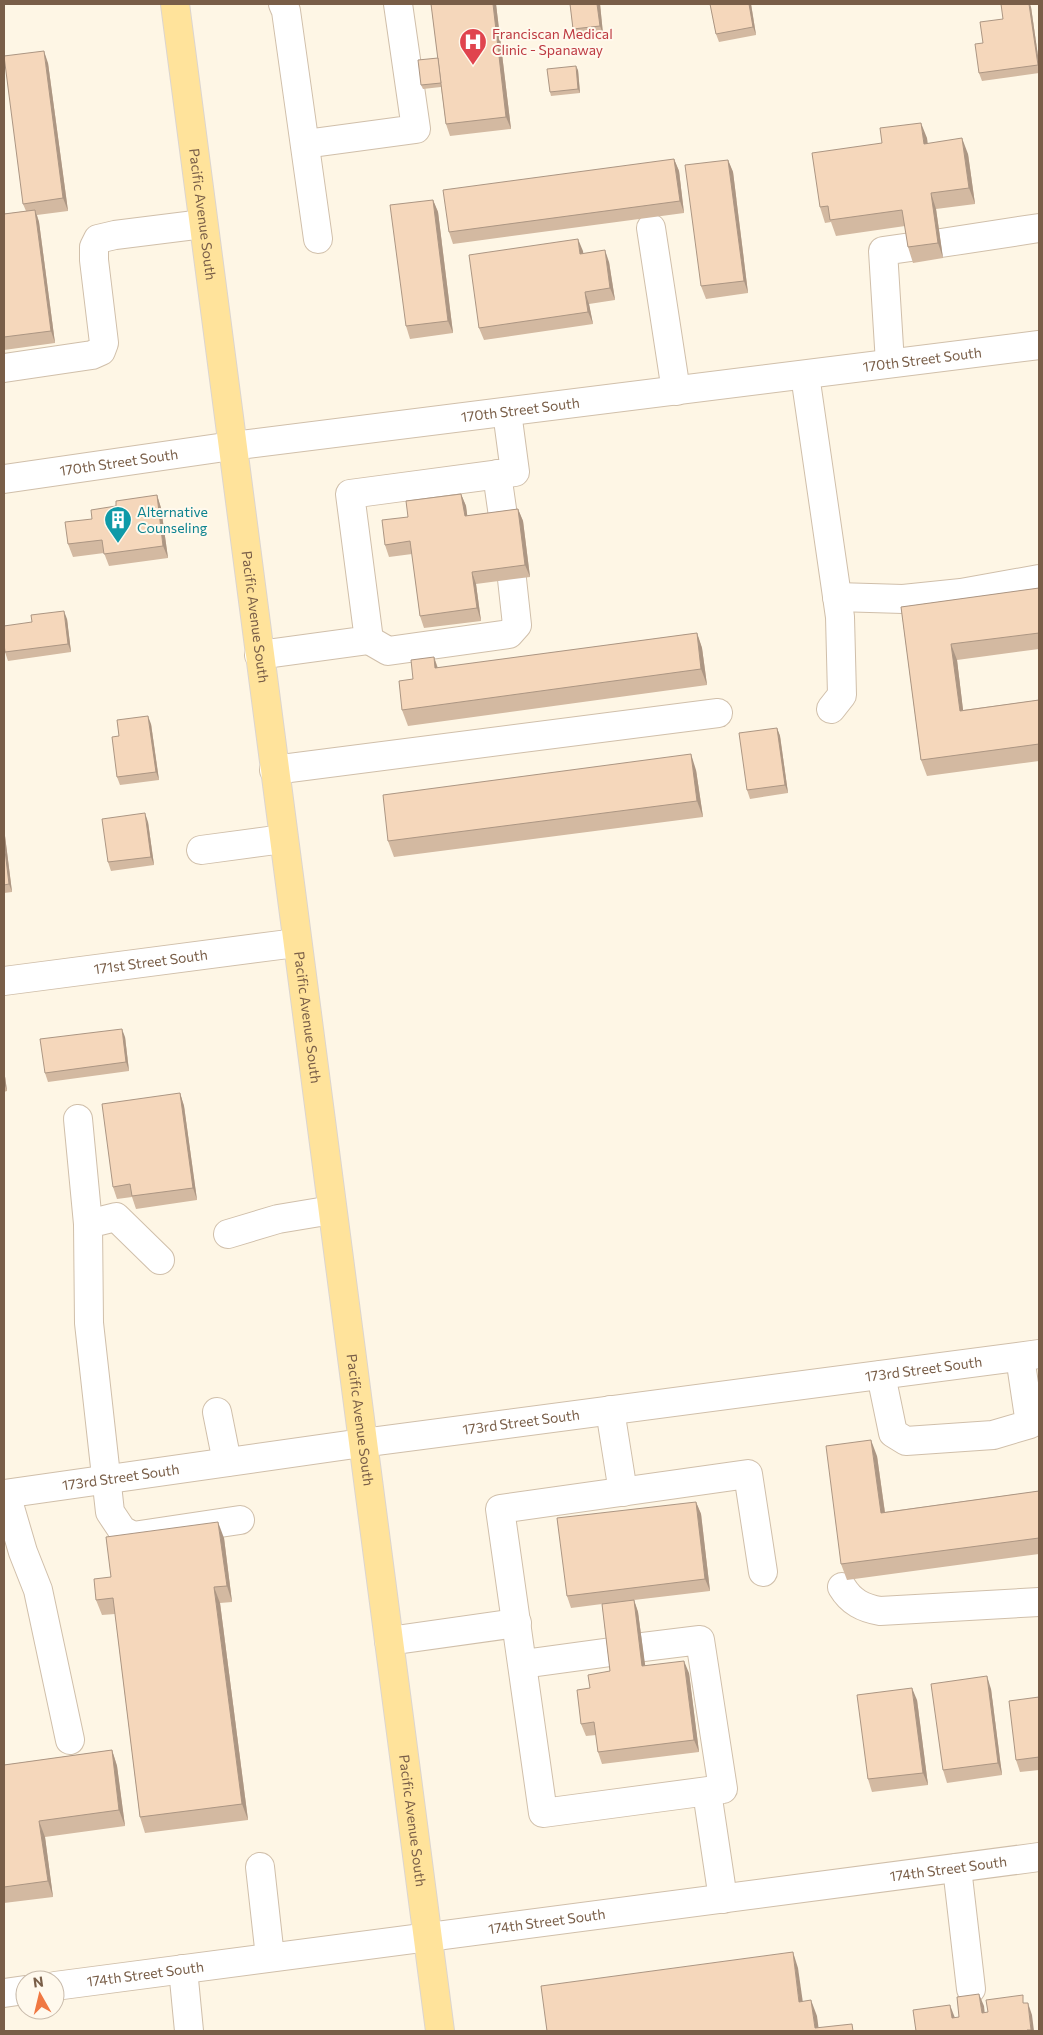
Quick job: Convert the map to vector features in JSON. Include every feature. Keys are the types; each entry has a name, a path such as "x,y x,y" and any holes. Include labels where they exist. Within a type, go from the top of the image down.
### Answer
{"main road":[{"name":"Pacific Avenue South","path":"175,4 296,943 440,2031"}],"street":[{"path":"283,4 318,239"},
{"path":"305,144 416,129 398,4"},
{"path":"4,368 92,355 101,351 104,343 94,260 94,247 98,239 115,235 203,224"},
{"path":"651,228 676,391"},
{"path":"941,243 1039,228"},
{"path":"890,363 883,252 911,247"},
{"name":"170th Street South","path":"4,479 232,446 1039,345"},
{"path":"805,375 837,597 842,695 831,709"},
{"path":"369,640 350,494 515,472 507,412"},
{"path":"497,474 504,523"},
{"path":"259,655 369,640 388,651 509,634 518,625 512,579"},
{"path":"837,597 903,599 961,593 1039,579"},
{"path":"274,770 718,713"},
{"path":"201,850 283,839"},
{"name":"171st Street South","path":"4,981 296,943"},
{"path":"78,1119 88,1224 89,1323 110,1512 122,1530 133,1536 240,1520"},
{"path":"228,1234 278,1219 332,1210"},
{"path":"88,1224 116,1217 160,1260"},
{"path":"881,1375 893,1433 906,1441 993,1435 1030,1424 1030,1356"},
{"name":"173rd Street South","path":"5,1494 362,1443 1030,1356"},
{"path":"610,1410 623,1492"},
{"path":"217,1412 227,1462"},
{"path":"643,1647 700,1640 722,1790 543,1813 524,1664 500,1509 748,1474 763,1572"},
{"path":"5,1494 23,1552 38,1590 70,1740"},
{"path":"842,1587 848,1597 864,1608 880,1611 1039,1602"},
{"path":"389,1641 518,1623"},
{"path":"524,1664 611,1652"},
{"path":"707,1792 723,1899"},
{"name":"174th Street South","path":"65,1985 1039,1857"},
{"path":"260,1867 270,1958"},
{"path":"957,1868 971,1989"},
{"path":"183,1969 190,2031"}],"building":[{"name":"Franciscan Medical Clinic - Spanaway","path":"431,4 493,4 506,117 446,124"},
{"path":"570,4 597,4 600,26 573,29"},
{"path":"710,4 749,4 753,27 716,34"},
{"path":"1001,4 1029,4 1038,65 979,73 975,44 983,43 980,22 1003,19"},
{"path":"44,51 63,198 23,204 4,56"},
{"path":"438,58 441,83 421,85 418,60"},
{"path":"576,66 578,89 550,92 547,69"},
{"path":"921,123 924,144 962,138 969,188 931,193 938,243 908,247 902,210 830,220 828,206 820,207 812,153 882,143 880,128"},
{"path":"674,159 680,201 449,232 443,190"},
{"path":"728,160 744,281 701,286 685,165"},
{"path":"433,200 448,321 406,326 390,205"},
{"path":"35,210 51,331 4,337 4,214"},
{"path":"578,239 580,254 605,250 610,288 585,292 588,312 479,328 469,255"},
{"path":"461,494 465,516 518,509 525,565 472,572 477,608 420,616 410,541 385,545 382,520 408,517 406,501"},
{"name":"Alternative Counseling","path":"157,495 163,546 104,554 102,540 68,544 65,522 92,519 91,510 116,506 116,501"},
{"path":"1039,588 1039,633 951,644 960,711 1039,700 1039,744 921,760 901,607"},
{"path":"64,611 68,644 5,652 4,626 32,622 31,615"},
{"path":"697,633 701,669 402,710 399,681 413,679 411,660 434,657 435,668"},
{"path":"148,716 156,772 117,777 112,737 119,736 117,720"},
{"path":"777,728 785,785 747,790 739,733"},
{"path":"691,754 697,801 388,841 383,795"},
{"path":"145,813 151,857 108,862 102,819"},
{"path":"4,842 9,884 4,885"},
{"path":"122,1029 126,1062 45,1073 40,1039"},
{"path":"180,1093 193,1188 132,1196 130,1184 113,1187 102,1104"},
{"path":"871,1440 881,1513 1039,1491 1039,1538 841,1564 826,1446"},
{"path":"696,1502 705,1579 567,1596 557,1518"},
{"path":"218,1522 227,1586 214,1587 242,1804 140,1817 113,1598 96,1600 94,1579 111,1577 106,1537"},
{"path":"634,1600 642,1666 684,1661 694,1740 598,1752 594,1722 581,1724 577,1690 590,1688 588,1675 610,1671 602,1604"},
{"path":"987,1676 998,1763 943,1770 931,1684"},
{"path":"912,1688 923,1773 868,1779 857,1695"},
{"path":"1039,1697 1039,1757 1016,1760 1009,1701"},
{"path":"112,1750 119,1810 39,1821 48,1881 4,1887 4,1765"},
{"path":"793,1952 799,2002 811,2000 815,2028 852,2024 853,2031 547,2031 541,1986"},
{"path":"979,1994 982,2013 988,2012 986,2000 1023,1995 1023,2003 1028,2003 1031,2030 916,2031 913,2010 950,2005 952,2018 959,2017 957,1997"}],"place":[{"name":"Franciscan Medical Clinic - Spanaway","path":"473,66"},
{"name":"Alternative Counseling","path":"118,544"}]}
